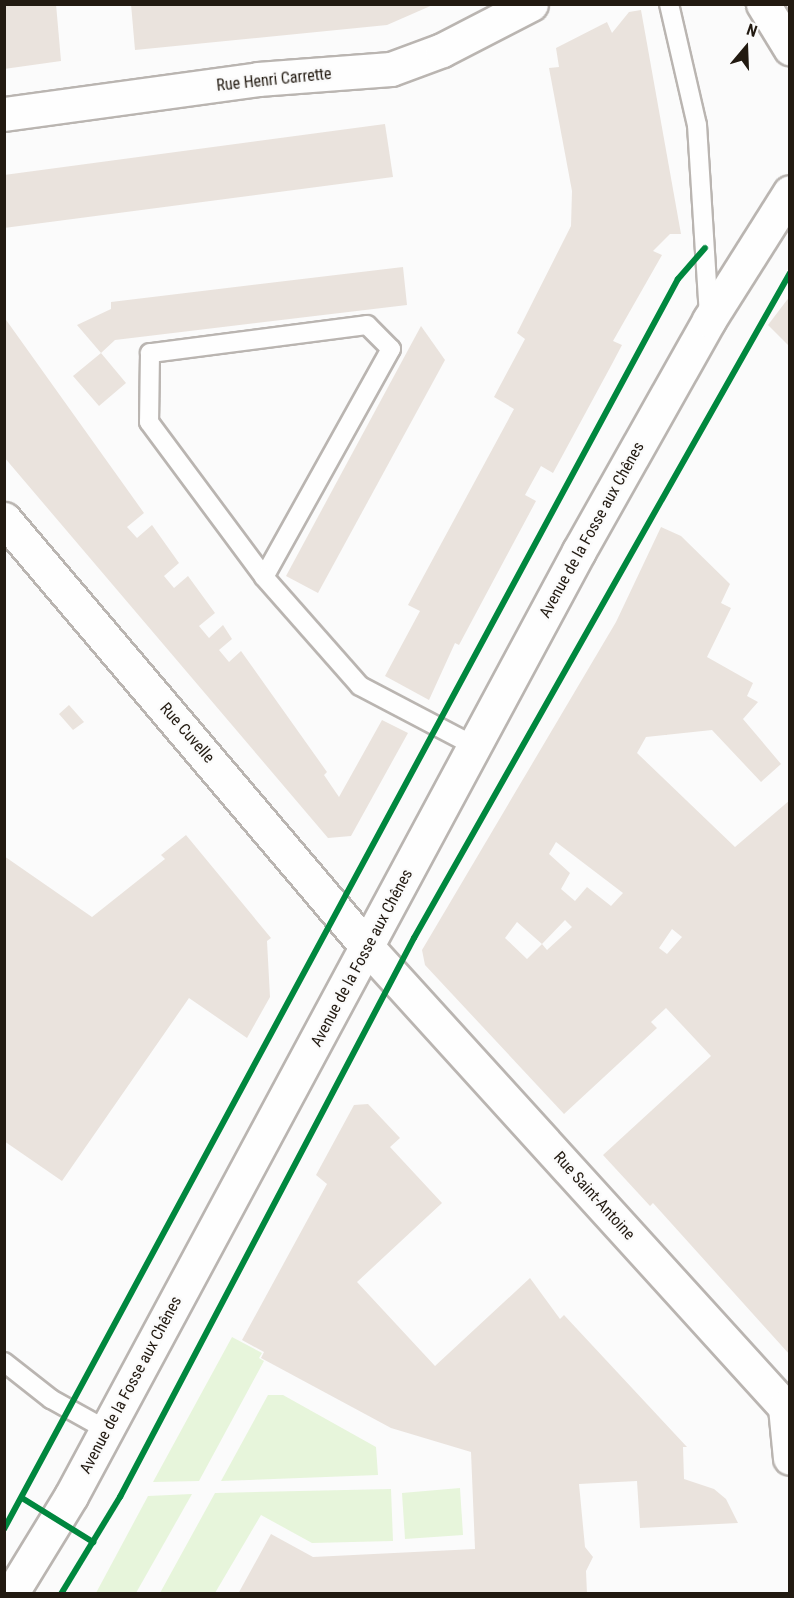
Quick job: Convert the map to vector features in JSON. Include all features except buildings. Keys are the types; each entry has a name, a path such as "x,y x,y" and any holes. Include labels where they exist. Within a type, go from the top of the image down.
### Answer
{"street":[{"name":"Rue Henri Carrette","path":"4,114 258,79 391,69 442,50 531,4"},
{"path":"764,4 789,48"},
{"name":"Avenue de la Fosse aux Chênes","path":"11,1593 107,1430 709,320 789,192"},
{"name":"Rue Cuvelle","path":"4,519 368,948"},
{"name":"Rue Saint-Antoine","path":"368,948 787,1407 789,1458"}],"lane":[{"path":"669,4 697,125 709,320"},
{"path":"264,577 391,349 367,325 150,353 149,422 264,577 360,686 476,747"},
{"path":"4,1362 51,1399 107,1430"}],"green space":[{"path":"232,1337 262,1353 259,1358 264,1361 199,1481 153,1482"},
{"path":"268,1395 283,1395 376,1447 378,1475 221,1481"},
{"path":"460,1488 463,1535 405,1539 402,1493"},
{"path":"391,1489 393,1541 312,1543 261,1515 215,1593 160,1593 215,1493"},
{"path":"192,1494 136,1593 96,1593 148,1496"}],"cycle path":[{"path":"4,1529 678,279 705,248"},
{"path":"61,1594 120,1497 414,938 790,273"},
{"path":"22,1498 93,1542"}]}
